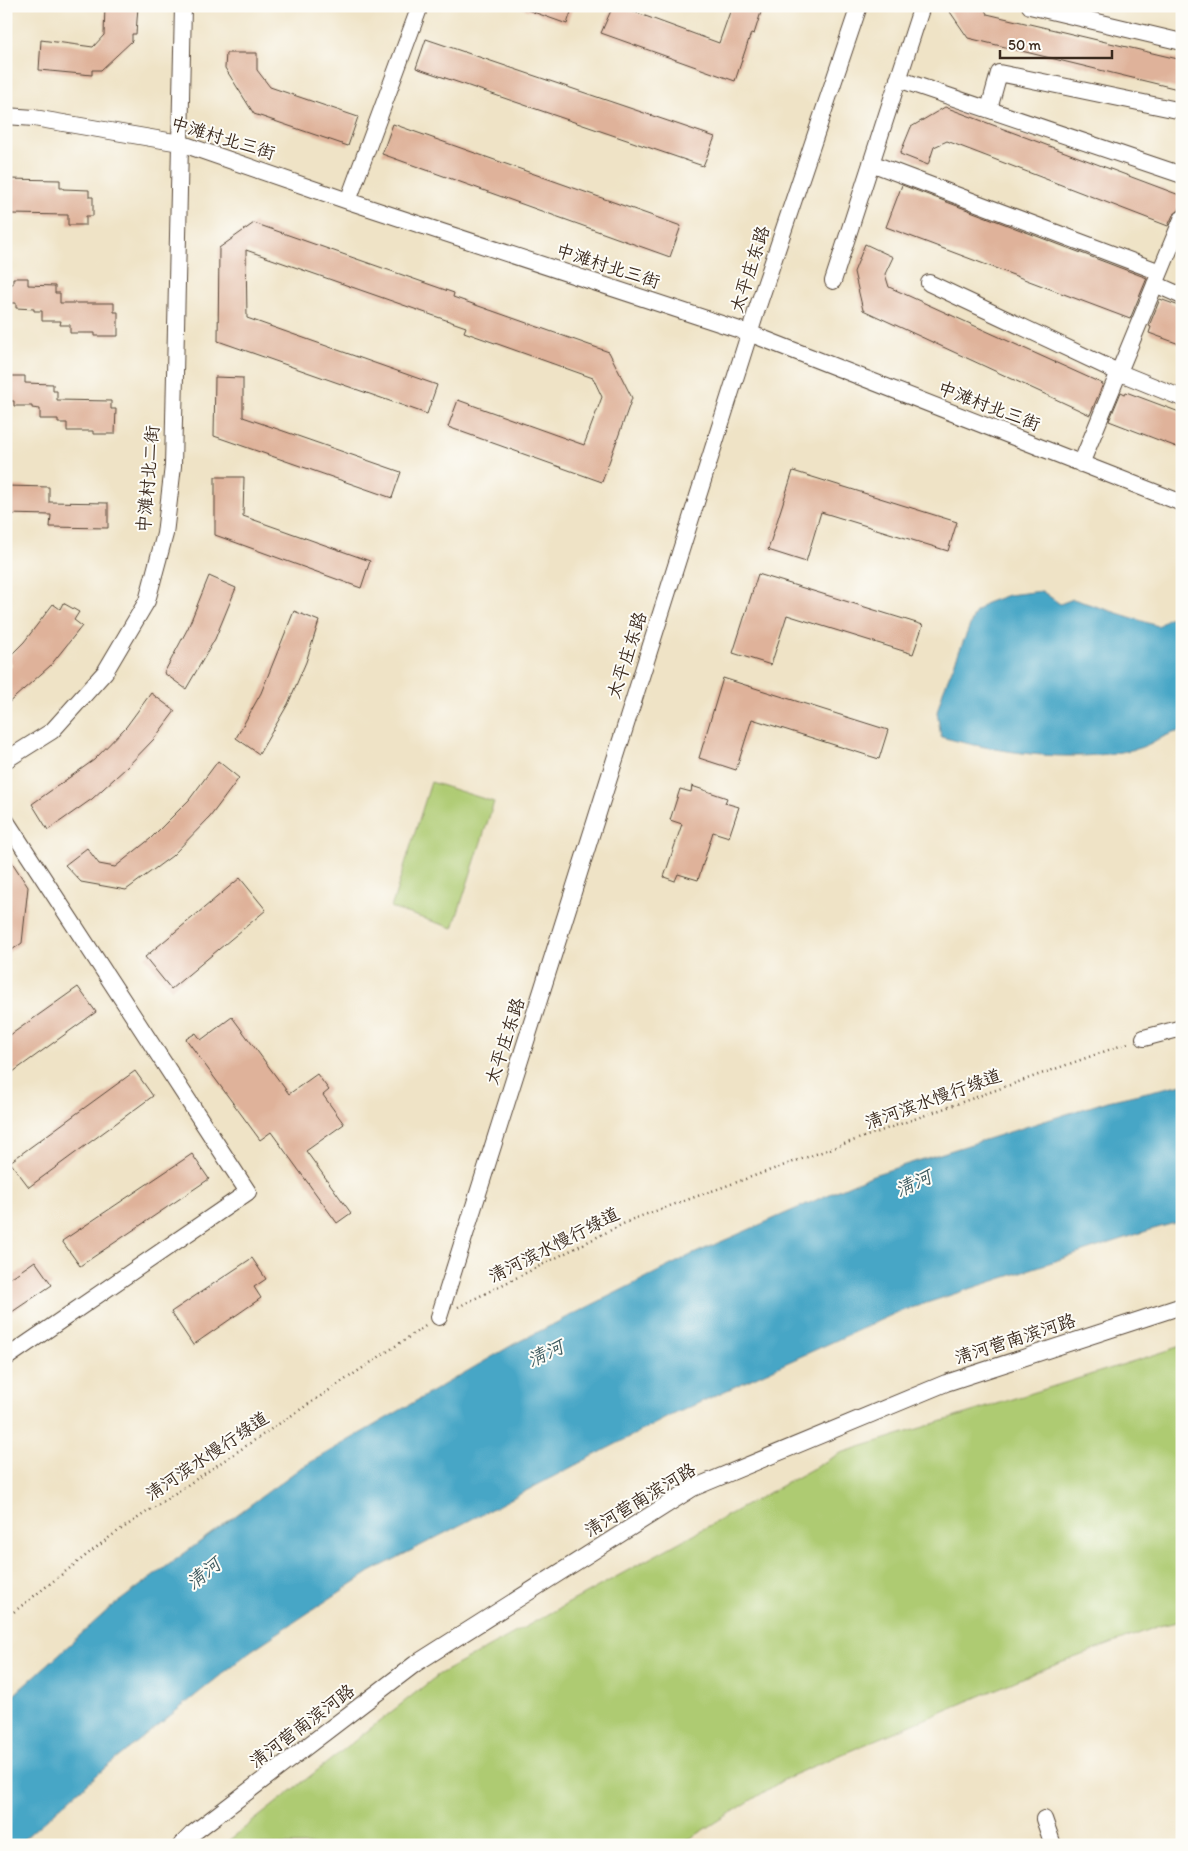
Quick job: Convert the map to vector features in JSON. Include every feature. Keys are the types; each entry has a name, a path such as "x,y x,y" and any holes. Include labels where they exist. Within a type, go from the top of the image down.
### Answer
{"street":[{"name":"中滩村北二街","path":"6,760 52,731 106,672 147,601 165,534 173,466 183,6"},
{"path":"348,201 420,6"},
{"name":"太平庄东路","path":"439,1317 750,333 859,6"},
{"path":"833,281 922,6"},
{"path":"1030,6 1182,42"},
{"path":"989,109 999,73 1182,111"},
{"path":"898,79 1182,175"},
{"name":"中滩村北三街","path":"6,116 34,118 180,142 348,201 750,333 1182,503"},
{"path":"871,163 1157,278 1182,296"},
{"path":"1081,464 1182,219"},
{"path":"929,283 1118,372 1182,398"},
{"path":"6,821 248,1192 6,1358"},
{"path":"1144,1038 1182,1028"},
{"name":"清河营南滨河路","path":"181,1845 192,1834 415,1664 693,1488 946,1383 1182,1306"},
{"path":"1044,1819 1053,1845"}],"path":[{"name":"清河滨水慢行绿道","path":"6,1618 111,1536 439,1317 633,1219 1144,1038"}],"green space":[{"path":"431,782 494,802 453,928 391,908"},
{"path":"1182,1346 1182,1621 1159,1626 1039,1671 788,1777 680,1845 223,1845 438,1675 841,1453"}],"water":[{"path":"1042,591 1060,604 1073,599 1158,626 1168,618 1182,616 1182,731 1170,734 1136,749 1088,756 1038,755 1013,752 941,737 937,712 943,691 975,613 986,603 1008,595"},
{"name":"清河","path":"1182,1084 1182,1221 896,1313 668,1417 370,1572 252,1650 105,1768 17,1845 6,1845 6,1702 110,1608 299,1469 514,1344 691,1255 873,1175 1108,1101"}],"building":[{"path":"105,6 138,6 136,34 132,34 132,41 101,70 92,70 92,75 39,70 41,40 93,47 104,35"},
{"path":"522,6 573,6 567,24 522,8"},
{"path":"613,6 618,6 719,43 732,6 763,6 754,34 751,33 735,81 601,33"},
{"path":"946,6 983,6 987,14 1182,60 1182,90 968,38"},
{"path":"426,39 715,137 703,166 416,68"},
{"path":"226,53 257,53 257,70 270,87 358,117 348,146 254,114 225,68"},
{"path":"945,107 1182,196 1182,204 1173,215 1168,226 947,141 934,147 928,165 900,154 911,127"},
{"path":"393,124 681,226 670,257 382,154"},
{"path":"8,179 60,180 60,188 89,190 89,197 93,197 93,216 86,216 86,225 68,225 68,215 11,214 11,204 6,204"},
{"path":"902,185 1147,278 1130,319 886,227"},
{"path":"254,223 454,293 453,297 609,352 632,398 602,482 448,427 458,400 584,445 602,397 593,378 464,332 466,327 246,250 247,318 437,385 427,414 218,341 219,248"},
{"path":"865,244 893,257 885,274 889,287 1103,384 1090,415 863,310 854,272"},
{"path":"13,278 28,278 28,285 55,286 55,293 60,293 60,303 114,303 114,312 118,312 118,336 95,336 95,333 70,333 70,325 60,325 61,321 42,321 42,311 16,308 16,303 6,303 6,284 13,284"},
{"path":"1160,299 1182,307 1182,345 1149,333 1151,327 1149,326"},
{"path":"11,376 25,376 25,383 53,384 53,391 57,391 57,400 111,401 111,409 116,409 115,434 93,434 93,431 67,431 67,423 58,423 58,419 40,419 40,409 32,408 32,406 14,406 14,401 6,401 6,382 11,382"},
{"path":"215,377 243,378 243,417 401,472 392,498 214,436"},
{"path":"1121,392 1125,394 1126,392 1182,413 1182,449 1109,421"},
{"path":"793,471 957,522 948,551 821,512 806,562 768,550"},
{"path":"215,477 244,477 243,516 370,561 361,588 215,535"},
{"path":"6,486 49,487 49,502 108,503 108,528 50,527 51,515 6,514"},
{"path":"758,574 923,625 913,654 787,615 771,665 733,653"},
{"path":"209,576 236,588 215,639 186,689 164,673 188,628"},
{"path":"63,603 79,612 74,620 82,626 50,666 6,705 6,670 13,665 7,659 24,642 53,604 60,609"},
{"path":"294,611 319,621 306,662 288,704 259,754 236,738 261,693"},
{"path":"723,678 888,730 879,759 752,719 736,770 699,758"},
{"path":"151,693 175,711 154,739 92,799 48,830 32,804 94,760 126,727"},
{"path":"218,761 239,778 210,817 172,856 126,890 81,882 65,865 87,848 99,864 115,867 150,839 189,800"},
{"path":"692,786 727,798 725,803 739,807 729,837 713,832 698,880 678,874 675,881 664,877 682,824 670,820 680,789 691,792"},
{"path":"6,853 28,887 22,943 6,954"},
{"path":"240,878 266,910 171,989 145,957"},
{"path":"78,987 96,1012 6,1077 6,1038"},
{"path":"232,1017 289,1094 317,1074 329,1090 323,1095 344,1124 306,1151 351,1213 337,1223 271,1132 260,1140 186,1039 196,1033 201,1040"},
{"path":"135,1071 153,1096 29,1187 10,1162"},
{"path":"192,1154 209,1179 80,1266 62,1241"},
{"path":"252,1258 266,1279 254,1287 261,1298 193,1345 171,1312"},
{"path":"35,1261 52,1285 6,1316 6,1281"}]}
